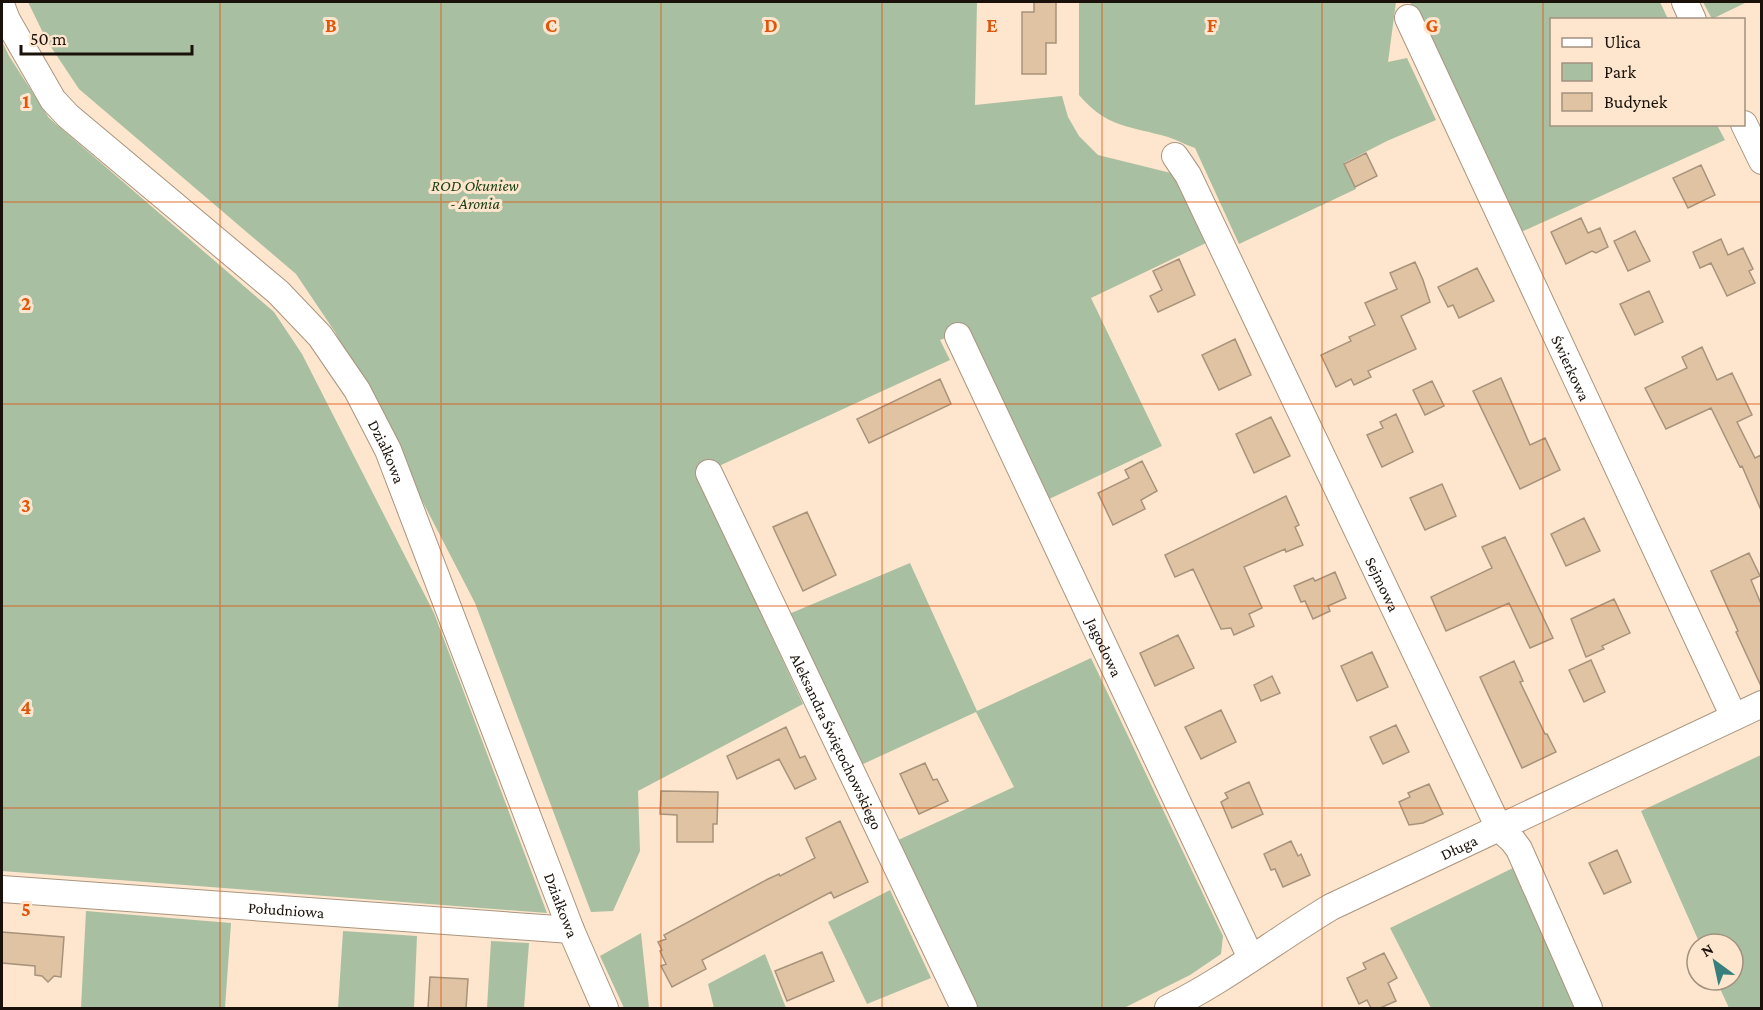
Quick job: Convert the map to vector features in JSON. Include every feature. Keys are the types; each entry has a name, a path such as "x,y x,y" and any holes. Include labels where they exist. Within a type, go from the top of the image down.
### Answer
{"street":[{"path":"1685,2 1692,18"},
{"name":"Działkowa","path":"2,7 7,20 53,100 68,116 278,292 320,336 357,390 388,450 571,930 605,1008"},
{"name":"Świerkowa","path":"1408,18 1734,717"},
{"path":"1744,126 1761,161"},
{"name":"Sejmowa","path":"1175,156 1188,175 1499,828 1514,841 1519,849 1589,1008"},
{"name":"Jagodowa","path":"958,336 1251,958"},
{"name":"Aleksandra Świętochowskiego","path":"709,473 964,1008"},
{"name":"Długa","path":"1168,1008 1188,999 1331,907 1761,704"},
{"name":"Południowa","path":"2,889 571,930"}],"green space":[{"name":"ROD Okuniew - Aronia","path":"28,2 977,2 975,105 1062,96 1068,117 1079,136 1098,155 1175,174 1208,242 1091,298 1162,446 1047,500 965,331 940,340 950,360 719,466 696,473 803,704 638,791 640,851 613,911 591,912 475,603 335,332 296,274 79,89 47,41"},
{"path":"1079,2 1396,2 1388,62 1407,58 1436,120 1344,163 1356,189 1239,244 1195,148 1168,137 1109,120 1089,106 1079,95"},
{"path":"1410,2 1660,2 1668,18 1550,18 1550,126 1718,126 1725,140 1519,233"},
{"path":"1703,2 1747,2 1714,18 1711,18"},
{"path":"2,41 9,56 49,118 274,312 302,354 434,613 547,913 2,871"},
{"path":"910,563 977,711 1091,658 1223,936 1221,954 1190,975 1124,1008 975,1008 896,841 1014,787 976,712 861,765 789,614"},
{"path":"1761,755 1761,1008 1729,1008 1722,992 1745,992 1745,932 1695,932 1641,811"},
{"path":"1513,868 1576,1008 1431,1008 1390,928"},
{"path":"890,890 931,978 867,1004 828,922"},
{"path":"86,911 231,923 225,1008 81,1008"},
{"path":"343,931 417,936 414,1008 338,1008"},
{"path":"641,933 649,1008 624,1008 600,956"},
{"path":"491,941 529,943 524,1008 487,1008"},
{"path":"765,954 786,1008 714,1008 708,984"}],"building":[{"path":"1034,2 1056,2 1056,43 1046,43 1046,74 1022,74 1022,12 1034,12"},
{"path":"1366,153 1377,176 1355,187 1344,164"},
{"path":"1701,165 1715,195 1688,208 1673,178"},
{"path":"1581,218 1588,233 1600,228 1608,247 1596,253 1592,251 1566,264 1551,232"},
{"path":"1635,231 1650,261 1628,271 1614,241"},
{"path":"1721,239 1728,255 1743,248 1753,269 1749,271 1755,283 1727,296 1711,263 1700,268 1693,252"},
{"path":"1179,259 1195,295 1158,312 1150,296 1162,290 1153,271"},
{"path":"1415,262 1430,302 1401,316 1416,349 1368,371 1371,377 1354,385 1351,379 1336,387 1321,355 1351,341 1349,337 1375,325 1365,303 1397,289 1390,273"},
{"path":"1477,268 1494,301 1459,318 1453,305 1448,307 1438,287"},
{"path":"1649,291 1663,322 1635,335 1620,304"},
{"path":"1235,339 1251,375 1219,390 1202,355"},
{"path":"1702,347 1717,380 1732,373 1752,415 1737,422 1755,458 1761,455 1761,510 1742,466 1740,467 1711,408 1666,429 1645,388 1687,368 1682,357"},
{"path":"1501,378 1530,445 1545,438 1560,470 1520,489 1473,391"},
{"path":"940,379 951,404 869,443 857,419"},
{"path":"1432,381 1444,406 1425,415 1413,390"},
{"path":"1396,414 1413,452 1382,467 1367,435 1383,428 1380,422"},
{"path":"1271,417 1290,456 1254,473 1236,434"},
{"path":"1142,461 1157,491 1141,500 1145,509 1113,525 1098,493 1129,478 1125,470"},
{"path":"1442,484 1456,516 1425,530 1410,498"},
{"path":"1286,496 1299,525 1295,527 1303,545 1286,552 1285,549 1244,567 1262,608 1249,614 1254,626 1234,635 1231,628 1221,629 1193,569 1175,577 1165,555"},
{"path":"807,512 836,575 803,591 773,527"},
{"path":"1584,518 1600,551 1566,566 1551,534"},
{"path":"1505,537 1553,638 1530,648 1509,603 1446,631 1431,597 1492,568 1482,547"},
{"path":"1749,553 1760,576 1751,580 1761,604 1761,686 1711,571"},
{"path":"1335,572 1346,598 1328,606 1330,611 1313,619 1305,601 1301,602 1294,586 1313,578 1315,581"},
{"path":"1614,599 1630,633 1602,646 1604,649 1586,657 1571,619"},
{"path":"1178,635 1194,668 1155,686 1140,653"},
{"path":"1372,652 1388,687 1357,701 1341,666"},
{"path":"1591,660 1605,692 1584,702 1569,670"},
{"path":"1514,661 1523,681 1520,682 1556,752 1522,768 1480,677"},
{"path":"1272,676 1280,693 1261,701 1254,685"},
{"path":"1221,710 1236,742 1201,759 1185,727"},
{"path":"1396,725 1409,752 1383,764 1370,737"},
{"path":"786,727 800,758 805,756 816,779 795,789 779,759 737,779 727,756"},
{"path":"925,763 933,780 937,779 948,801 919,814 900,774"},
{"path":"1249,782 1263,814 1232,828 1221,802 1228,798 1225,793"},
{"path":"1429,784 1443,814 1423,823 1409,825 1399,802 1410,797 1408,793"},
{"path":"661,791 718,792 717,824 713,824 713,842 677,842 677,815 660,814"},
{"path":"840,821 868,882 834,898 831,892 702,960 706,969 672,987 661,966 666,964 658,942 666,939 664,935 768,879 779,874 780,876 815,858 806,838"},
{"path":"1291,841 1298,856 1301,854 1310,875 1283,887 1275,869 1271,870 1264,854"},
{"path":"1617,850 1631,882 1604,894 1589,863"},
{"path":"2,932 64,937 61,977 54,976 48,982 42,976 35,975 35,966 2,963"},
{"path":"822,952 834,981 787,1001 775,971"},
{"path":"1384,953 1397,978 1388,983 1396,1001 1380,1008 1371,1008 1367,1000 1359,1004 1347,978 1366,969 1363,963"},
{"path":"430,977 468,979 466,1008 428,1008"}]}
